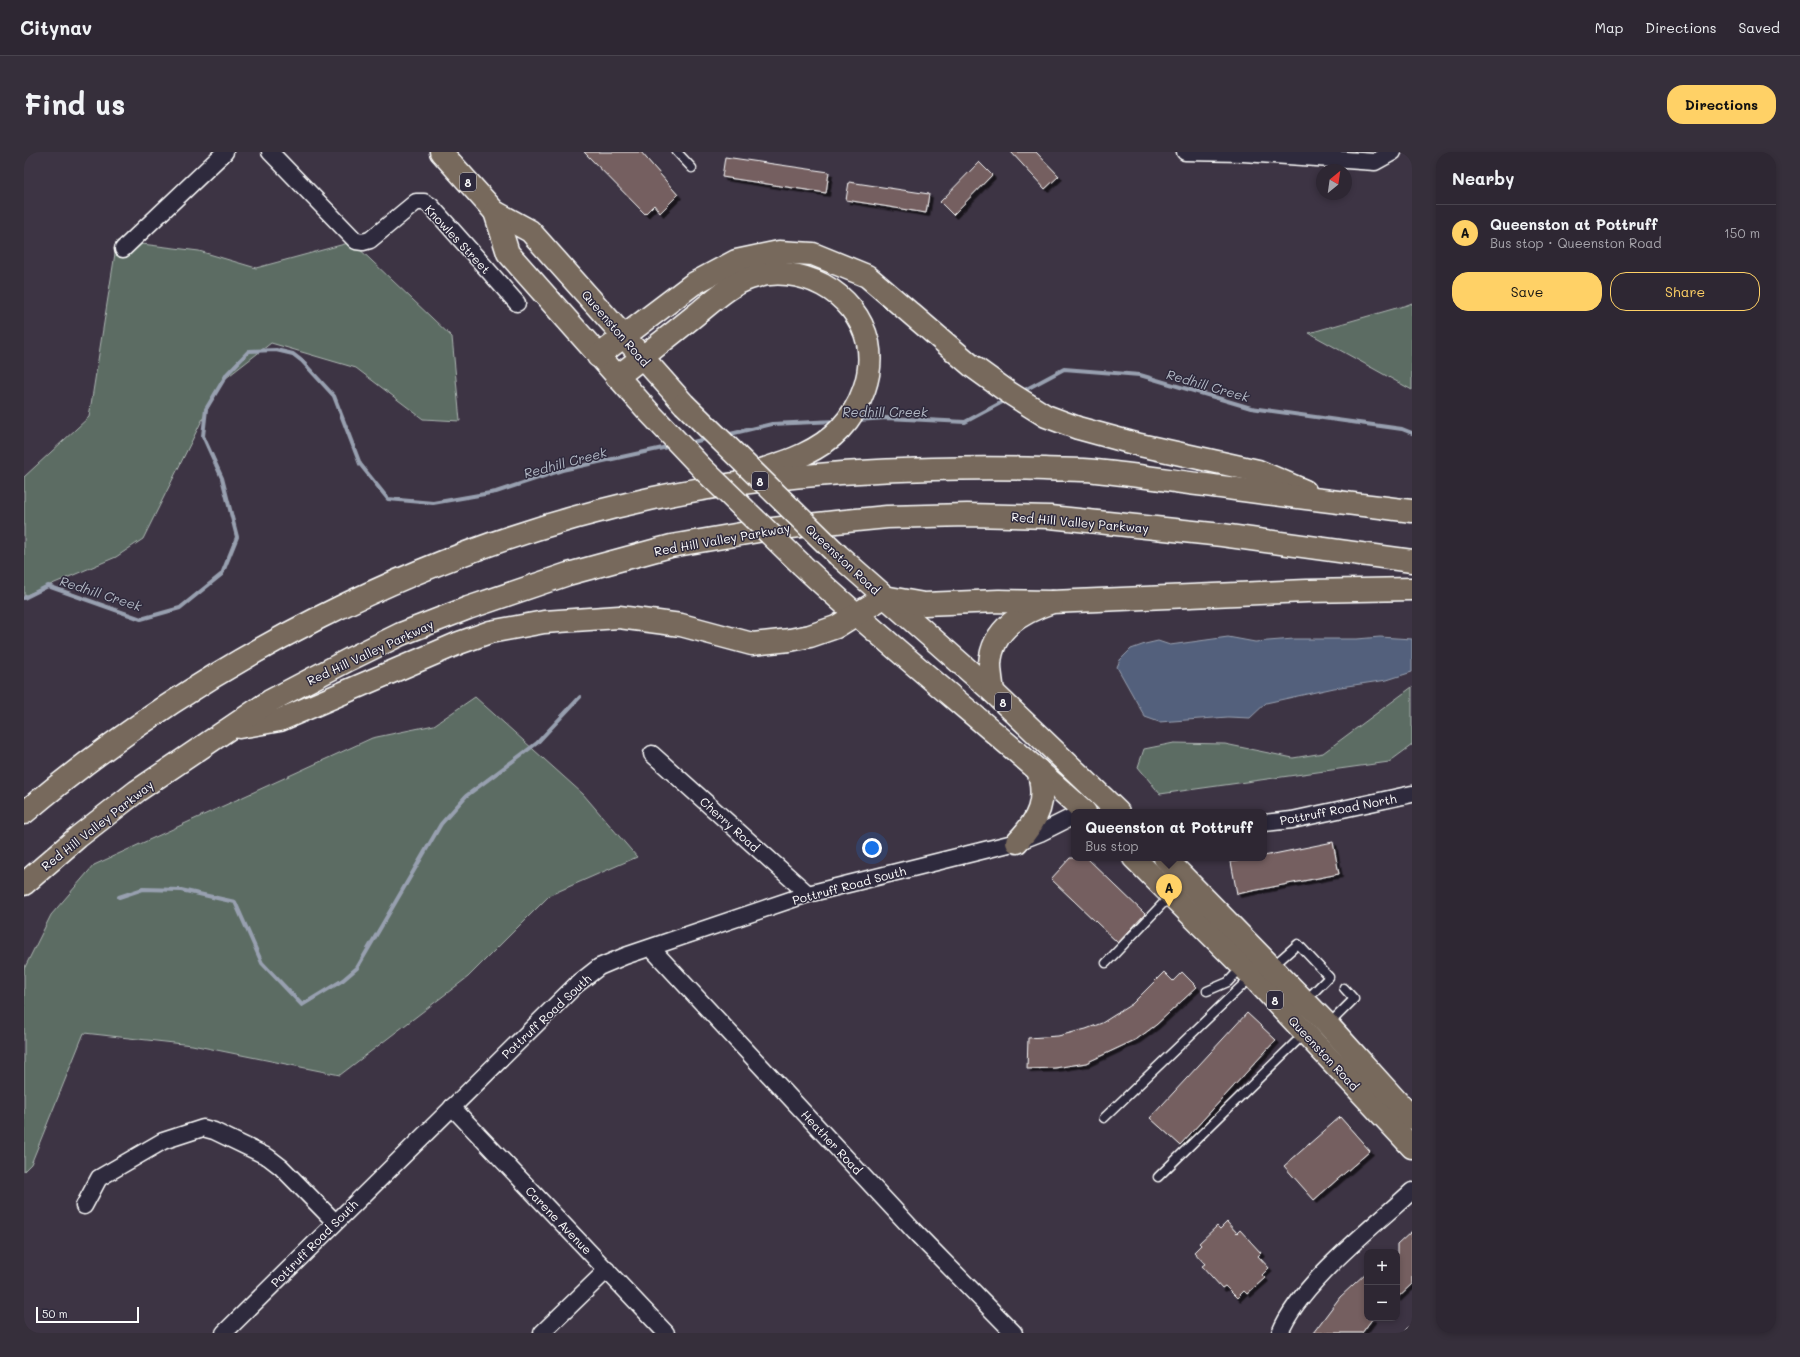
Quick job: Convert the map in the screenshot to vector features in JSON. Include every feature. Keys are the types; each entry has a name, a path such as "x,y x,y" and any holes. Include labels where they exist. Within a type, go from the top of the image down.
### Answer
{"main road":[{"name":"Queenston Road","path":"441,152 495,212 530,231 684,404 838,556 993,692 1115,809"},
{"name":"Queenston Road","path":"495,212 508,253 598,356 704,470 855,616 990,727 1038,770 1077,809"},
{"path":"598,356 623,335 693,284 736,261 778,252 813,254 867,276 972,366 1008,392 1046,416 1078,428 1140,445 1258,471 1330,501"},
{"path":"617,377 735,285 749,278 775,273 799,275 832,290 855,315 868,344 868,363 864,390 852,416 828,440 808,453 711,488"},
{"path":"24,813 80,767 166,705 217,673 273,642 383,588 446,561 580,517 653,498 711,488 859,470 977,468 1094,470 1412,511"},
{"name":"Red Hill Valley Parkway","path":"24,884 78,837 137,791 231,729 270,701 350,659 401,634 468,608 568,574 671,546 764,530 887,517 967,515 1050,517 1222,535 1412,561"},
{"path":"231,729 280,720 490,632 544,622 619,617 654,621 752,644 810,636 836,627 884,597 924,604 999,601 1052,602 1307,591 1412,589"},
{"path":"993,692 990,664 992,652 999,637 1008,625 1017,618 1031,610 1052,602"},
{"path":"1017,842 1032,824 1042,801 1043,785 1038,770"},
{"name":"Queenston Road","path":"1137,861 1172,895 1255,970 1304,1001 1328,1025 1412,1118"},
{"name":"Queenston Road","path":"1174,862 1255,970 1306,1033 1412,1147"}],"street":[{"path":"123,249 225,152"},
{"name":"Knowles Street","path":"270,152 356,241 363,242 370,240 416,202 424,202 431,206 516,303"},
{"path":"1185,152 1243,153 1375,162 1393,152"},
{"name":"Cherry Road","path":"652,754 808,894"},
{"name":"Pottruff Road North","path":"1267,823 1292,820 1412,794"},
{"name":"Pottruff Road South","path":"224,1333 576,985 599,967 625,956 808,894 1017,842 1040,834 1071,818"},
{"name":"Heather Road","path":"651,948 915,1232 1014,1333"},
{"name":"Carene Avenue","path":"452,1107 666,1333"},
{"path":"84,1206 99,1178 163,1140 203,1128 220,1134 268,1157 281,1167 335,1222"},
{"path":"1280,1333 1284,1323 1304,1295 1328,1268 1412,1191"},
{"path":"542,1333 607,1270"}],"lane":[{"path":"677,152 692,168"},
{"path":"1106,963 1172,895"},
{"path":"1207,991 1255,970 1298,944 1329,977 1304,1001"},
{"path":"1104,1118 1255,970"},
{"path":"1328,1025 1354,999 1344,988"},
{"path":"1158,1177 1306,1033"}],"green space":[{"path":"117,241 199,251 256,268 352,242 452,337 460,421 423,419 356,368 271,343 221,382 143,539 116,557 24,596 24,477 89,417"},
{"path":"1412,303 1412,390 1309,333 1407,305"},
{"path":"1412,687 1412,745 1389,762 1160,794 1138,767 1144,749 1174,743 1225,744 1293,758 1323,753"},
{"path":"475,697 583,794 637,857 550,895 468,977 340,1075 192,1045 84,1033 31,1164 24,1171 24,969 51,915 94,865 372,738 434,725"}],"water":[{"path":"1228,637 1255,642 1294,639 1357,639 1380,637 1412,639 1412,672 1387,680 1334,688 1266,703 1250,718 1228,717 1159,722 1145,717 1117,667 1120,660 1131,649 1158,641 1170,645"}],"building":[{"path":"584,152 641,152 678,195 660,213 654,205 645,214"},
{"path":"1011,152 1036,152 1059,176 1045,189"},
{"path":"725,157 829,172 826,193 722,177"},
{"path":"979,162 992,175 953,215 940,202"},
{"path":"849,182 929,194 926,213 846,200"},
{"path":"1333,842 1339,874 1237,894 1231,862 1267,861 1267,855"},
{"path":"1070,858 1071,861 1090,861 1145,914 1118,943 1051,879"},
{"path":"1164,972 1173,981 1182,972 1197,987 1156,1025 1137,1039 1086,1063 1055,1068 1027,1069 1028,1038 1058,1036 1086,1029 1102,1023 1132,1004"},
{"path":"1247,1013 1276,1040 1180,1145 1150,1118"},
{"path":"1340,1117 1370,1151 1314,1200 1284,1166"},
{"path":"1227,1222 1237,1233 1240,1230 1261,1253 1258,1256 1269,1268 1262,1275 1265,1278 1247,1294 1244,1291 1237,1298 1225,1286 1222,1288 1202,1266 1205,1264 1194,1252 1201,1245 1199,1243 1217,1226 1220,1229"},
{"path":"1412,1231 1412,1284 1400,1295 1400,1249 1397,1249 1397,1245"},
{"path":"1364,1275 1364,1321 1371,1321 1362,1333 1313,1333 1340,1297"}],"waterway":[{"name":"Redhill Creek","path":"24,598 48,586 141,619 180,608 222,574 237,537 222,478 203,436 206,409 227,374 249,351 276,350 293,354 302,361 334,396 360,464 388,499 433,503 496,492 562,470 672,446"},
{"name":"Redhill Creek","path":"1021,392 1064,369 1140,375 1251,408 1402,429 1412,433"},
{"name":"Redhill Creek","path":"857,420 887,418 965,422 1008,399"},
{"name":"Redhill Creek","path":"726,435 772,424 836,421"},
{"name":"Redhill Creek","path":"689,443 709,438"},
{"path":"119,897 143,889 181,890 235,902 262,963 302,1005 343,980 357,968 441,824 466,796 537,743 580,697"}],"place":[{"name":"Queenston at Pottruff","path":"1169,907"}]}
